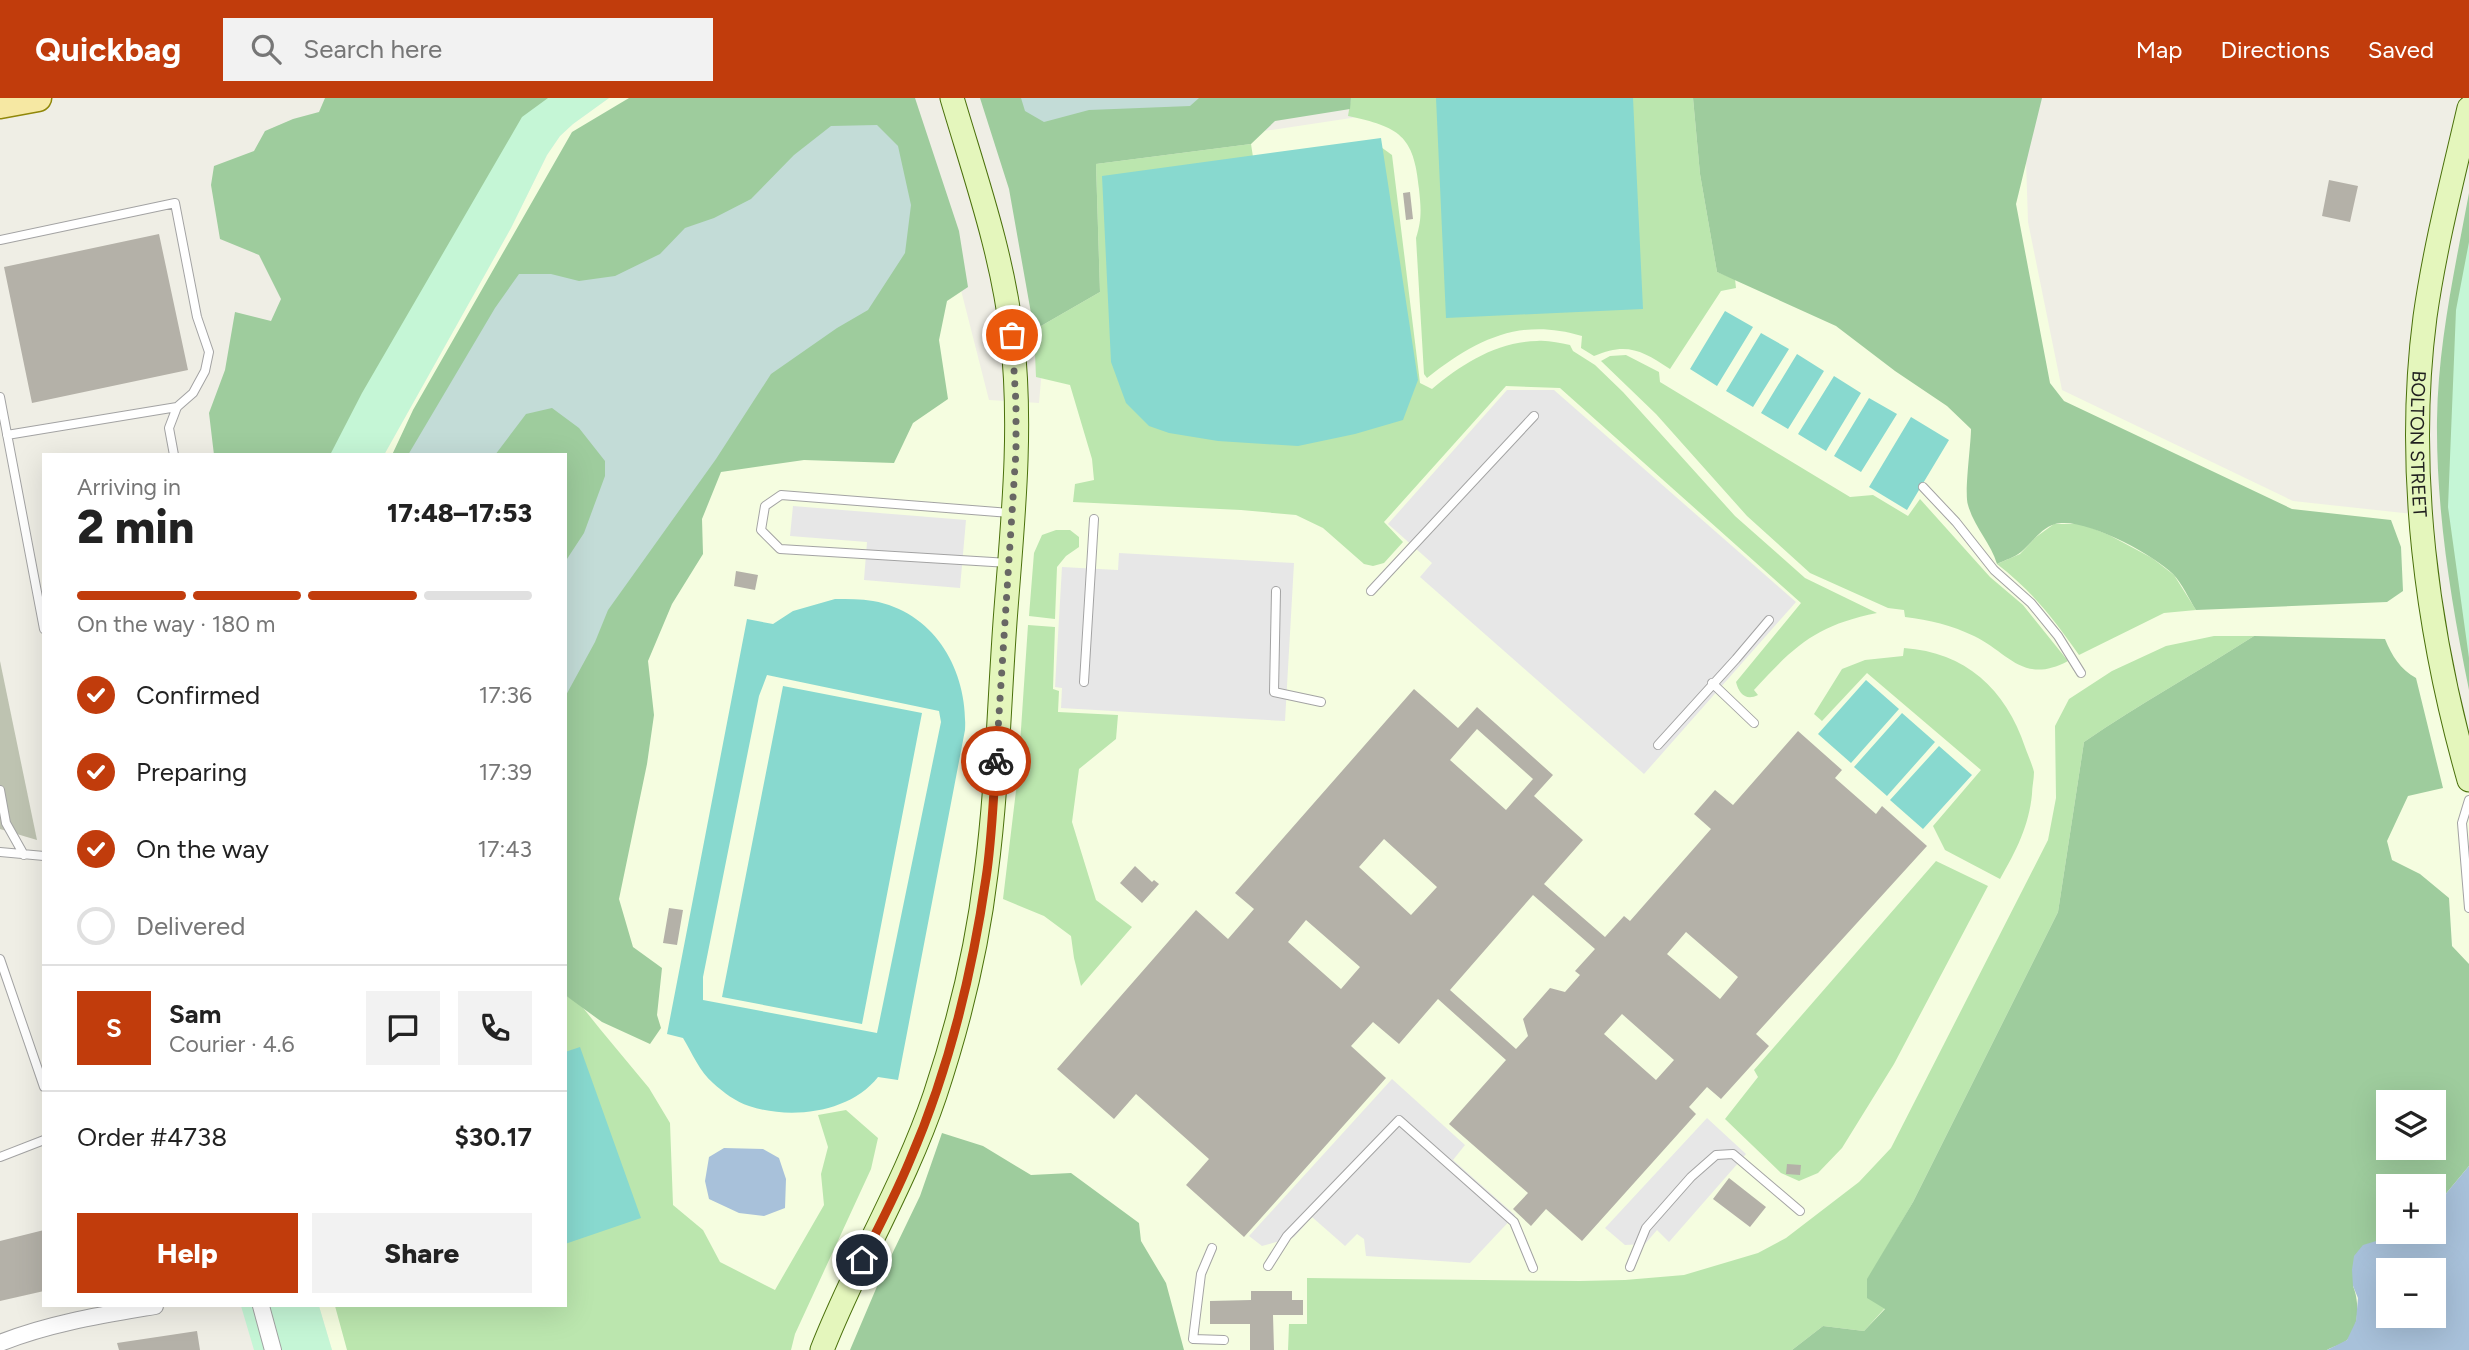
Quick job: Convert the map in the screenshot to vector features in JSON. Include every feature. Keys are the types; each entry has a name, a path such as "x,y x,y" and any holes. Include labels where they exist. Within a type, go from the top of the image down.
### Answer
{"main road":[{"path":"0,105 38,98"}],"street":[{"path":"822,1350 915,1149 942,1072 966,988 986,876 1013,513 1016,404 1012,335 1000,266 952,98"},
{"name":"BOLTON STREET","path":"2469,108 2437,250 2426,316 2421,355 2419,435 2423,549 2433,624 2449,708 2469,780"},
{"path":"0,1343 27,1332 75,1320 149,1307"},
{"path":"261,1307 273,1350"}],"lane":[{"path":"0,240 175,203 197,317 209,352 205,372 192,393 177,407 169,428 174,453"},
{"path":"0,397 42,619"},
{"path":"7,435 177,407"},
{"path":"1371,591 1534,416"},
{"path":"1923,488 1956,522 1994,570 2031,603 2058,636 2081,673"},
{"path":"1009,563 780,549 761,530 765,506 781,495 1013,513"},
{"path":"1084,682 1094,519"},
{"path":"1276,591 1275,692 1321,702"},
{"path":"1658,745 1769,620"},
{"path":"1712,683 1754,723"},
{"path":"0,790 6,823 24,855"},
{"path":"2469,800 2462,823 2469,908"},
{"path":"0,852 42,856"},
{"path":"0,959 42,1081"},
{"path":"1268,1266 1287,1236 1399,1120 1514,1222 1533,1268"},
{"path":"0,1157 42,1141"},
{"path":"1630,1267 1646,1228 1691,1177 1716,1155 1733,1154 1800,1211"},
{"path":"1212,1248 1201,1275 1193,1339 1224,1340"}],"shaded area":[{"path":"548,98 609,98 573,124 560,136 547,155 511,228 385,453 331,453 362,393 522,117"},
{"path":"609,98 912,98 989,400 1039,403 1048,302 1051,163 1371,115 1376,98 2024,98 2028,222 2062,390 2293,501 2422,515 2469,780 2469,1166 2446,1194 2446,1174 2376,1174 2376,1244 2385,1244 2379,1258 2376,1258 2376,1266 2347,1340 2327,1350 332,1350 319,1307 567,1307 567,453 385,453 511,228 547,155 560,136 573,124"},
{"path":"1021,98 1199,98 1190,106 1089,110 1044,122 1025,111"},
{"path":"1436,98 1633,98 1643,309 1446,318"},
{"path":"877,125 898,146 911,205 905,253 868,310 771,374 716,459 608,610 595,642 567,693 567,559 584,533 605,476 605,461 579,428 552,408 526,414 497,453 409,453 495,308 519,274 551,274 579,281 615,276 660,254 685,228 714,218 751,199 794,155 831,126"},
{"path":"1381,138 1418,380 1403,420 1298,446 1218,441 1169,433 1149,426 1126,403 1111,362 1102,176"},
{"path":"2469,242 2469,658 2448,507 2456,310"},
{"path":"1725,311 1753,327 1717,386 1690,369"},
{"path":"1761,333 1789,349 1753,407 1726,391"},
{"path":"1797,354 1824,371 1788,429 1761,413"},
{"path":"1834,376 1861,393 1826,451 1798,434"},
{"path":"1507,390 1554,390 1796,602 1644,774 1420,577 1432,563 1388,524"},
{"path":"1869,398 1897,414 1861,472 1834,456"},
{"path":"1911,417 1949,440 1907,510 1869,487"},
{"path":"793,506 966,520 960,588 864,580 867,542 790,536"},
{"path":"1119,553 1294,563 1285,721 1061,708 1062,688 1055,687 1062,567 1118,570"},
{"path":"835,599 859,599 895,607 914,618 930,631 954,666 961,687 965,730 898,1080 878,1077 852,1099 836,1106 783,1112 749,1106 730,1096 704,1073 683,1038 667,1034 747,619 773,624 793,611","holes":["767,675 939,711 941,722 877,1033 703,1000 703,977 759,696"]},
{"path":"0,661 37,840 0,829"},
{"path":"1866,680 1899,709 1851,763 1818,734"},
{"path":"783,686 922,713 862,1024 722,997"},
{"path":"1902,713 1935,742 1887,796 1854,767"},
{"path":"1939,746 1972,775 1923,829 1890,800"},
{"path":"580,1047 641,1218 567,1243 567,1051"},
{"path":"1392,1079 1465,1145 1453,1160 1515,1215 1470,1263 1366,1256 1364,1239 1357,1234 1345,1246 1312,1217 1294,1237 1262,1246 1249,1236"},
{"path":"1707,1118 1746,1154 1669,1242 1657,1230 1645,1244 1625,1245 1605,1228"},
{"path":"724,1148 763,1149 779,1158 786,1179 785,1208 764,1216 739,1213 709,1199 705,1181 709,1157"},
{"path":"2469,1166 2469,1350 2327,1350 2347,1340 2356,1321 2358,1298 2353,1286 2352,1270 2354,1256 2363,1245 2376,1241 2376,1244 2446,1244 2446,1194"},
{"path":"241,1307 319,1307 332,1350 254,1350"}],"green space":[{"path":"325,98 561,98 367,453 214,453 209,413 225,370 235,312 271,321 281,299 259,255 220,239 211,185 214,166 254,151 265,131 319,112"},
{"path":"629,98 915,98 959,231 968,287 947,301 939,340 948,399 913,423 894,463 804,460 721,472 702,519 703,554 672,604 648,661 654,715 647,764 619,899 633,947 662,968 657,1015 661,1028 650,1044 602,1022 567,996 567,453 393,453 413,410 572,132"},
{"path":"980,98 1351,98 1350,109 1275,121 1251,144 1096,164 1100,292 1034,330 1009,189"},
{"path":"1351,98 1693,98 1700,174 1717,272 1735,279 1736,288 1721,291 1670,369 1634,350 1615,349 1594,356 1581,348 1582,336 1538,329 1518,331 1481,343 1427,378 1424,374 1416,238 1420,202 1413,156 1401,136 1392,130 1348,116"},
{"path":"1693,98 2042,98 2016,204 2050,383 2064,401 2292,509 2391,520 2401,547 2403,591 2387,602 2196,610 2176,578 2150,557 2117,538 2067,523 2050,526 2019,554 1997,564 1968,505 1971,429 1947,406 1836,326 1717,272 1700,174"},
{"path":"1374,142 1392,155 1420,383 1432,389 1480,356 1508,345 1541,341 1570,345 1573,351 1595,365 1623,392 1735,516 1805,578 1877,613 1838,624 1808,639 1754,690 1758,695 1744,695 1736,682 1801,603 1560,388 1506,386 1384,522 1403,542 1384,563 1373,566 1364,564 1323,528 1296,515 1073,502 1075,484 1094,480 1092,459 1070,385 1036,377 1034,330 1100,292 1096,164 1251,144 1253,157"},
{"path":"2469,193 2469,690 2446,556 2439,488 2437,420 2440,363"},
{"path":"1626,355 1659,372 1660,382 1850,497 1873,495 1908,516 1920,499 1990,577 2023,605 2068,661 2052,668 2028,668 1965,632 1905,617 1904,610 1888,608 1810,573 1747,516 1656,414 1601,361 1610,356"},
{"path":"2054,524 2082,524 2152,558 2174,575 2196,610 2164,613 2079,655 2042,606 1997,564 2020,554 2036,537"},
{"path":"1056,530 1070,530 1079,537 1079,547 1057,567 1055,619 1029,616 1034,553 1042,535"},
{"path":"1028,625 1055,627 1053,689 1059,691 1058,712 1118,715 1116,739 1079,769 1072,822 1096,900 1132,927 1081,986 1071,936 1044,916 1003,899 1018,774"},
{"path":"2214,636 2254,636 2084,742 2058,912 1913,1202 1868,1279 1885,1308 1864,1331 1823,1326 1792,1350 1288,1350 1289,1324 1307,1324 1307,1278 1580,1281 1684,1275 1758,1253 1786,1238 1859,1182 1891,1148 2048,840 2056,798 2055,726 2069,699 2112,671 2166,646"},
{"path":"2254,636 2385,639 2397,662 2416,678 2443,788 2408,796 2387,841 2392,860 2420,874 2449,898 2452,946 2469,964 2469,1166 2446,1194 2446,1174 2376,1174 2376,1244 2383,1244 2353,1286 2357,1306 2351,1335 2327,1350 1792,1350 1823,1326 1864,1331 1885,1309 1867,1298 1867,1279 1913,1202 2058,912 2084,742"},
{"path":"1904,648 1946,657 1980,677 2007,708 2017,726 2034,772 2032,794 2021,838 2000,879 1945,850 1933,826 1981,770 1867,673 1822,721 1814,714 1842,669 1865,660 1903,656"},
{"path":"1936,861 1988,886 1894,1064 1842,1148 1818,1173 1799,1181 1781,1173 1725,1119 1758,1077 1754,1070"},
{"path":"567,996 580,1004 649,1088 670,1123 673,1205 703,1230 720,1262 775,1290 824,1205 821,1174 828,1147 818,1115 846,1110 878,1138 871,1169 795,1334 791,1350 347,1350 335,1307 567,1307"},
{"path":"942,1133 983,1146 1031,1175 1071,1173 1139,1223 1141,1241 1166,1283 1184,1350 850,1350 920,1196"}],"building":[{"path":"2329,180 2358,186 2350,222 2322,216"},
{"path":"1410,192 1413,219 1406,220 1403,193"},
{"path":"159,234 188,370 32,403 4,267"},
{"path":"736,571 758,575 755,590 734,586"},
{"path":"1414,689 1458,728 1477,707 1553,775 1534,796 1583,840 1544,884 1605,937 1624,916 1630,921 1711,829 1694,814 1715,790 1733,805 1798,731 1842,770 1835,778 1876,814 1882,806 1927,846 1756,1034 1769,1046 1721,1099 1707,1087 1689,1107 1696,1114 1582,1241 1546,1209 1531,1226 1513,1209 1528,1193 1449,1124 1506,1060 1438,999 1399,1044 1373,1022 1351,1046 1386,1078 1244,1237 1186,1185 1209,1159 1136,1094 1114,1119 1057,1069 1196,910 1228,939 1254,909 1235,893","holes":["1477,729 1533,779 1506,810 1450,760","1384,839 1437,887 1411,915 1359,867","1533,895 1595,949 1575,971 1580,975 1565,992 1550,988 1523,1019 1528,1036 1516,1049 1450,990","1306,920 1360,967 1341,989 1288,942","1686,932 1738,977 1720,999 1667,954","1622,1014 1674,1060 1656,1080 1604,1034"]},
{"path":"1135,866 1152,882 1154,880 1159,884 1142,903 1120,883"},
{"path":"669,908 683,910 677,945 663,943"},
{"path":"1787,1164 1801,1165 1800,1175 1786,1174"},
{"path":"1729,1178 1766,1207 1750,1227 1713,1199"},
{"path":"42,1230 42,1291 0,1301 0,1241"},
{"path":"1251,1291 1292,1291 1292,1300 1303,1300 1303,1315 1273,1315 1274,1350 1250,1350 1250,1324 1210,1324 1210,1301 1251,1300"},
{"path":"197,1331 200,1350 119,1350 117,1343"}],"way so far":[{"path":"996,761 1016,451 1012,335"}],"route":[{"path":"862,1260 898,1188 922,1131 966,988 986,876 996,761"}]}
